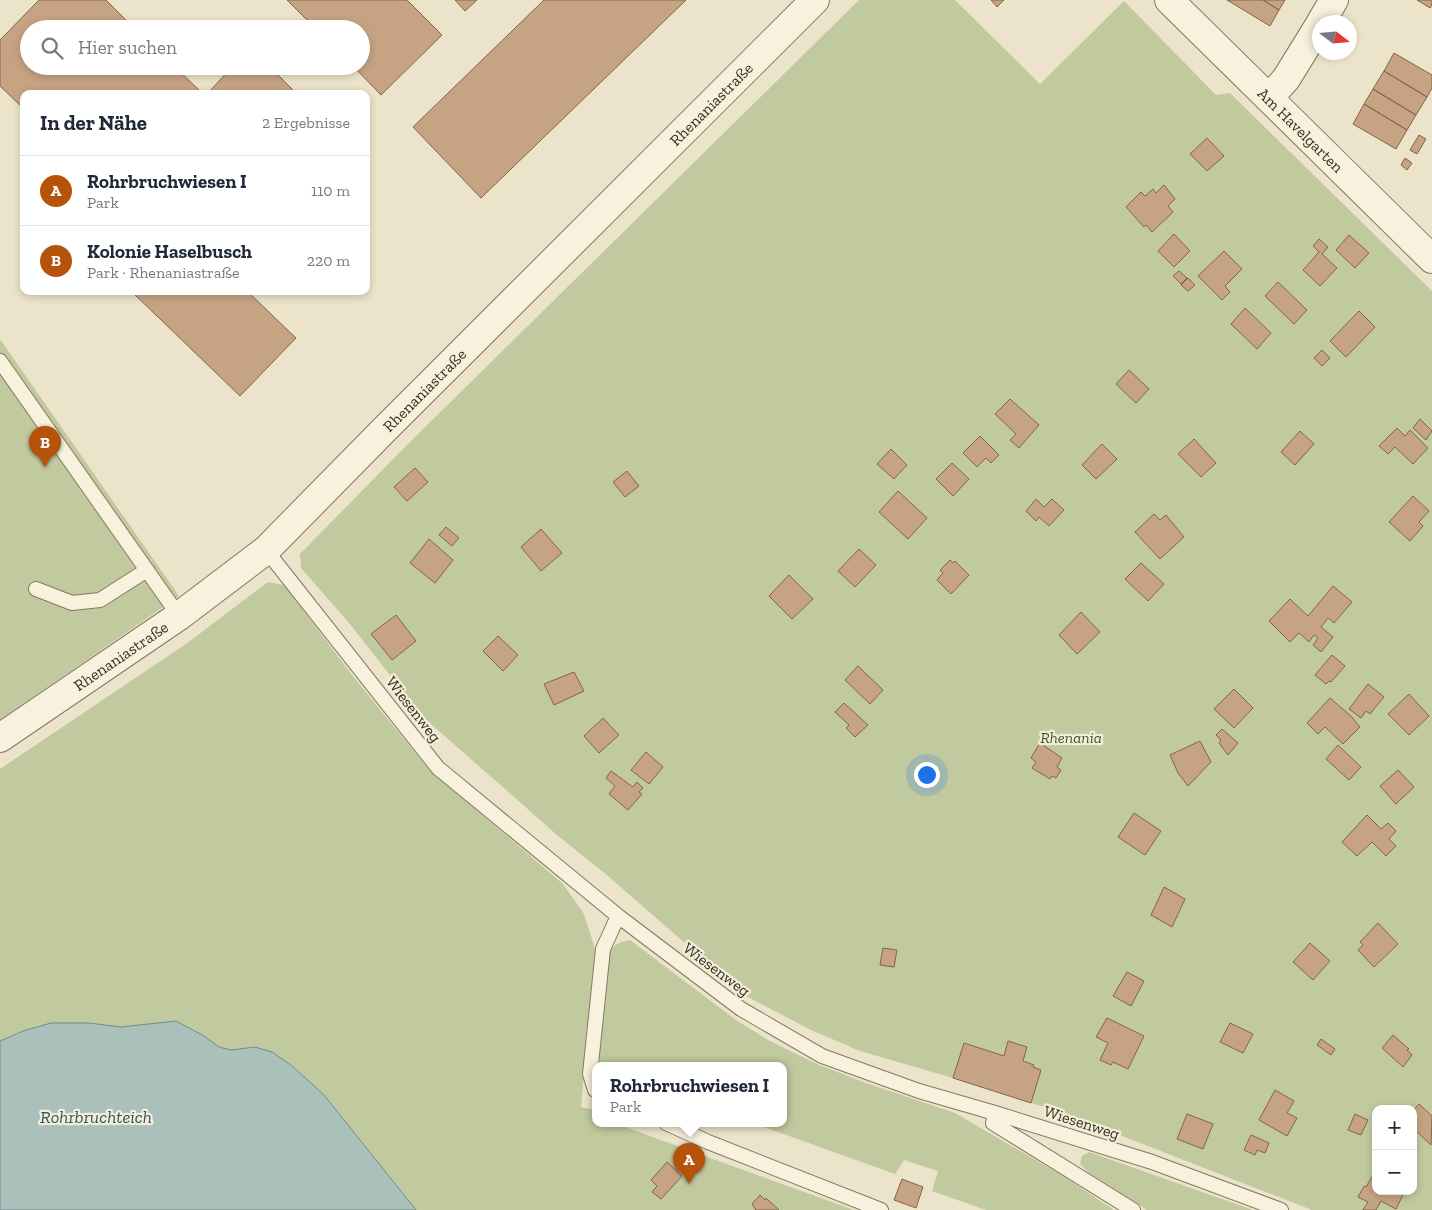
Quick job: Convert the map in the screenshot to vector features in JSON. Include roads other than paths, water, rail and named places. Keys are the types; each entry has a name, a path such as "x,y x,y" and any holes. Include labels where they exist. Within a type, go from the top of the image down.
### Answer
{"street":[{"name":"Rhenaniastraße","path":"0,738 179,616 266,550 815,0"},
{"name":"Am Havelgarten","path":"1169,0 1432,258"},
{"path":"1325,15 1334,0"},
{"path":"1268,98 1286,79 1312,36"}],"lane":[{"path":"0,361 179,616"},
{"name":"Wiesenweg","path":"266,550 438,768 618,916 741,1010 822,1056 919,1091 1152,1162 1281,1210"},
{"path":"36,588 72,603 100,600 147,570"},
{"path":"592,1080 590,1074 603,949 618,916"},
{"path":"995,1113 993,1123 1133,1210"},
{"path":"675,1127 708,1142 881,1210"}],"water":[{"name":"Rohrbruchteich","path":"176,1021 204,1036 219,1047 231,1050 255,1047 272,1052 292,1066 324,1095 416,1210 0,1210 0,1041 23,1031 51,1023 89,1023 121,1027"}],"place":[{"name":"Kolonie Haselbusch","path":"45,467"},
{"name":"Rohrbruchwiesen I","path":"689,1184"}],"park label":[{"name":"Rhenania","path":"1071,737"}]}
